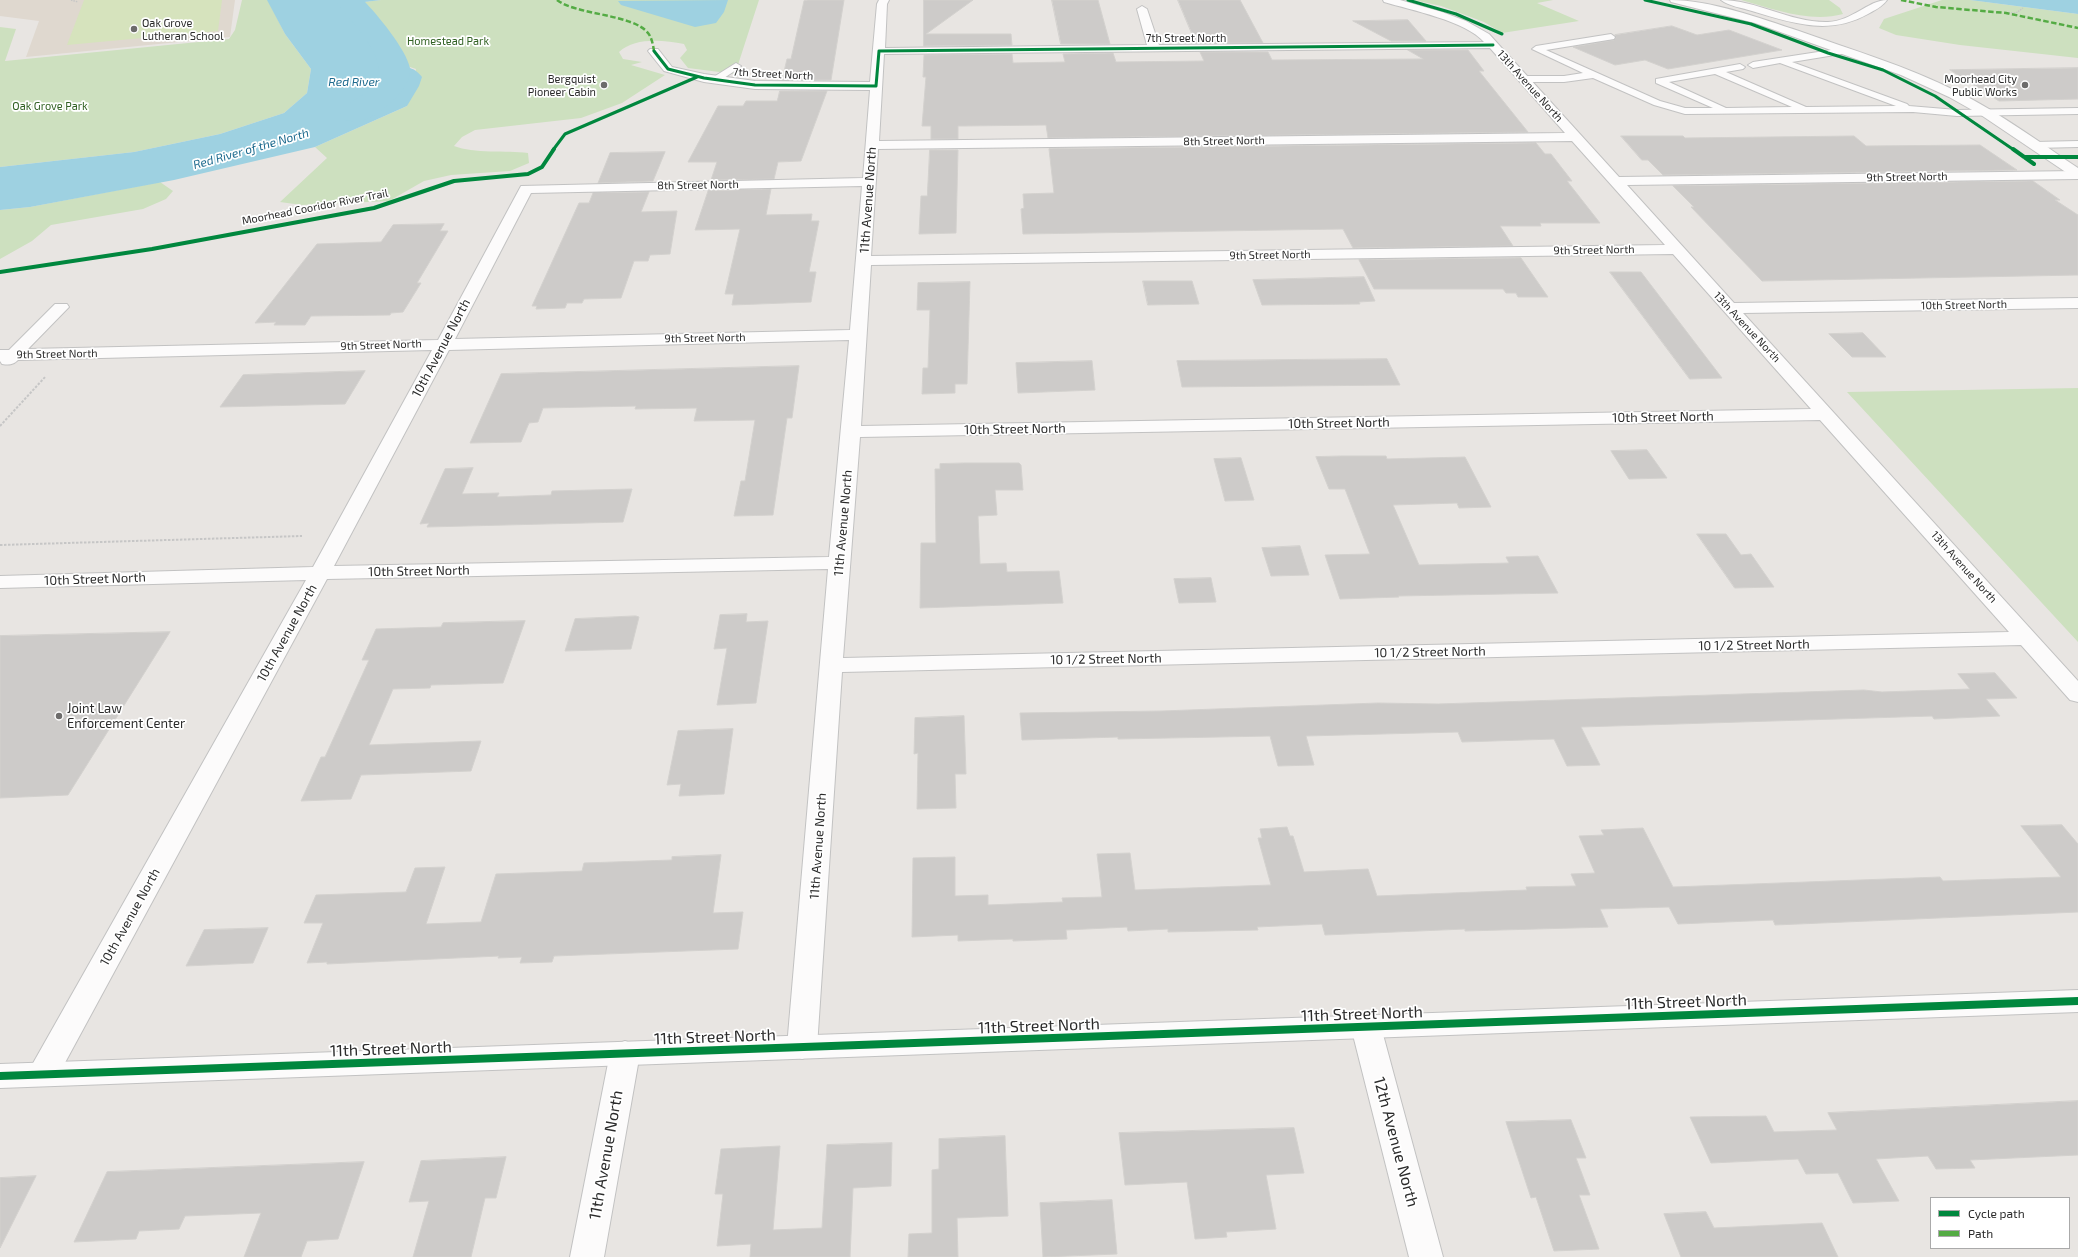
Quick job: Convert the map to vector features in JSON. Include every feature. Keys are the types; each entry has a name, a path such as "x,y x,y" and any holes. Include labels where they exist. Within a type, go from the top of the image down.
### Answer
{"street":[{"name":"11th Avenue North","path":"802,1047 832,665 838,563 851,432 882,4 884,0"},
{"name":"13th Avenue North","path":"1388,0 1444,16 1474,28 1485,36 1616,181 1675,249 1827,414 2078,695"},
{"path":"1674,0 1759,21 1905,72 1952,94 1985,112 2078,174"},
{"path":"1142,9 1154,48"},
{"name":"7th Street North","path":"879,51 1493,45"},
{"name":"7th Street North","path":"654,51 668,69 715,80 755,85 876,86"},
{"name":"8th Street North","path":"872,145 1576,137"},
{"name":"9th Street North","path":"1616,181 2078,174"},
{"name":"8th Street North","path":"526,189 870,182"},
{"name":"10th Avenue North","path":"43,1074 320,573 526,189"},
{"name":"9th Street North","path":"864,261 1675,249"},
{"name":"10th Street North","path":"1729,308 2078,303"},
{"path":"0,368 6,355 61,307"},
{"name":"9th Street North","path":"6,355 857,335"},
{"name":"10th Street North","path":"851,432 1827,414"},
{"name":"10th Street North","path":"0,582 320,573 838,563"},
{"name":"10 1/2 Street North","path":"832,665 2027,638"},
{"name":"11th Street North","path":"0,1076 2078,1001"},
{"name":"12th Avenue North","path":"1366,1027 1426,1257"},
{"name":"11th Avenue North","path":"587,1257 625,1054"}],"lane":[{"path":"1725,0 1798,20 1824,24 1843,22 1880,4 1883,0"},
{"path":"1611,37 1536,49 1592,75 1668,107 1690,111 1913,109 1985,112 2078,111"},
{"path":"1753,65 1844,51"},
{"path":"1782,60 1913,109"},
{"path":"715,80 736,66"},
{"path":"1727,111 1659,81 1740,67"},
{"path":"1716,71 1808,110"},
{"path":"1524,79 1564,79 1592,75"},
{"path":"2035,145 2078,144"}],"path":[{"path":"71,0 78,2"},
{"path":"2006,13 2016,13 2023,8"},
{"path":"0,426 50,372"},
{"path":"0,545 302,536"}],"shaded area":[{"name":"Oak Grove Lutheran School","path":"0,0 235,0 230,37 26,57 39,21 0,16"}],"green space":[{"path":"84,0 222,0 218,31 67,45"},
{"name":"Oak Grove Park","path":"242,0 268,0 285,34 311,69 307,93 284,113 220,134 134,152 0,167 0,27 16,29 5,61 229,39 235,30"},
{"name":"Homestead Park","path":"381,0 759,0 735,74 688,68 680,58 687,50 684,44 667,41 650,41 633,44 619,52 623,59 642,62 631,65 665,75 622,103 581,118 475,130 462,137 454,146 480,151 528,153 529,163 510,171 451,175 424,181 389,201 302,205 280,202 327,158 315,147 407,106 416,69 398,63 382,46 355,3"},
{"path":"1414,0 1553,0 1537,3 1579,21 1502,33 1484,22 1441,6"},
{"path":"1741,0 1829,0 1840,8 1843,14 1818,17 1805,16 1779,11"},
{"path":"1942,0 1970,0 2078,14 2078,58 1960,45 1896,35 1879,28 1884,19"},
{"path":"160,182 173,191 166,199 143,209 51,225 32,241 0,259 0,210 30,207"},
{"path":"2078,388 2078,642 1847,392"}],"water":[{"name":"Red River","path":"267,0 381,0 356,3 373,34 390,56 402,66 415,70 422,77 419,86 407,106 315,147 174,180 30,207 0,210 0,167 134,152 220,134 284,113 307,93 311,69 285,34"},
{"path":"728,0 724,12 716,23 695,27 621,5 618,1"},
{"path":"1970,0 2078,0 2078,14"}],"building":[{"path":"844,0 831,80 782,80 787,59 791,59 804,1"},
{"path":"924,0 973,0 926,34 1011,34 1012,45 924,46"},
{"path":"1052,0 1098,0 1110,44 1061,44"},
{"path":"1178,0 1240,0 1263,43 1196,43"},
{"path":"1408,20 1426,41 1391,41 1353,21"},
{"path":"1672,26 1697,35 1729,30 1782,50 1668,69 1645,60 1615,65 1573,47 1614,40 1616,38 1615,35"},
{"path":"1408,50 1468,50 1484,71 1479,71 1528,132 1048,138 1046,125 958,126 958,139 931,139 931,126 922,126 926,77 923,77 924,55 1012,54 1013,63 1065,62 1063,54 1113,53 1116,62 1204,61 1200,52 1268,52 1272,60 1423,59"},
{"name":"Moorhead City Public Works","path":"2078,68 2078,99 1999,101 1950,70"},
{"path":"780,91 827,91 801,161 778,162 774,179 711,180 717,162 688,162 718,106 743,106 746,101 777,101"},
{"path":"1621,136 1683,136 1685,138 1854,136 1866,146 1980,145 2017,170 1663,175 1648,160 1642,160"},
{"path":"1536,143 1545,154 1551,154 1572,181 1567,181 1600,223 1540,223 1541,226 1500,226 1513,246 1353,248 1343,229 1023,234 1021,209 1024,208 1023,194 1054,193 1049,149"},
{"path":"930,150 958,150 956,233 919,234 921,196 927,196"},
{"path":"665,152 653,181 598,183 610,153"},
{"path":"2033,181 2060,200 2055,200 2078,215 2078,275 1762,281 1691,207 1694,207 1673,186"},
{"path":"771,189 766,215 812,214 811,221 819,221 809,272 816,272 811,302 732,305 734,294 725,294 740,229 695,230 708,191"},
{"path":"649,192 641,212 677,211 670,254 650,255 648,261 634,261 621,298 584,299 582,303 567,303 565,308 536,309 537,306 532,306 579,203 589,203 593,193"},
{"path":"444,224 440,231 448,231 417,283 421,283 403,312 391,313 390,315 311,316 305,325 274,325 276,322 255,323 317,244 381,242 393,225"},
{"path":"1521,258 1548,297 1518,297 1516,293 1506,293 1503,289 1374,289 1359,260"},
{"path":"1610,272 1641,272 1722,378 1690,379"},
{"path":"1364,277 1375,301 1359,302 1360,304 1262,305 1253,280"},
{"path":"1143,281 1192,281 1199,304 1148,305"},
{"path":"970,282 967,384 955,384 955,393 922,394 923,368 928,368 930,310 917,310 918,283"},
{"path":"1863,333 1886,357 1852,357 1829,334"},
{"path":"1387,359 1400,385 1182,387 1177,361"},
{"path":"1092,361 1095,390 1018,393 1016,363"},
{"path":"799,366 792,418 787,418 773,515 734,516 741,481 745,481 755,420 694,421 697,408 635,409 636,406 543,408 538,422 529,423 521,442 470,443 501,374"},
{"path":"365,371 345,404 220,407 243,375"},
{"path":"1647,450 1667,478 1629,479 1611,451"},
{"path":"1386,456 1387,459 1465,457 1491,507 1459,508 1457,503 1393,505 1419,565 1509,563 1506,557 1538,556 1558,593 1398,596 1399,597 1340,599 1325,555 1370,554 1345,489 1329,489 1316,457"},
{"path":"1241,458 1254,500 1225,501 1214,459"},
{"path":"1019,463 1021,465 1023,490 995,490 997,515 978,516 980,564 1006,563 1007,572 1059,571 1063,603 920,608 921,543 936,543 935,469 940,469 940,464"},
{"path":"473,468 462,494 499,493 497,497 551,495 552,491 632,489 623,522 427,527 429,523 420,524 445,469"},
{"path":"1697,534 1726,534 1741,555 1751,554 1774,587 1735,588"},
{"path":"1300,546 1309,575 1271,576 1262,548"},
{"path":"1211,578 1216,602 1179,603 1174,579"},
{"path":"747,614 746,622 768,621 756,703 717,705 727,648 714,649 720,615"},
{"path":"639,617 631,649 565,651 575,619"},
{"path":"525,621 503,683 431,685 430,688 393,689 369,745 481,741 471,771 361,775 351,799 301,801 321,757 325,757 369,660 362,660 376,629 441,627 443,623"},
{"name":"Joint Law Enforcement Center","path":"170,632 68,795 0,798 0,636"},
{"path":"1995,673 2017,698 1986,699 2000,716 1934,719 1932,716 1581,727 1600,765 1567,766 1554,739 1462,742 1458,732 1306,736 1314,765 1278,766 1270,736 1118,739 1118,737 1022,740 1020,713 1162,711 1378,703 1438,704 1864,690 1882,692 1970,689 1958,674"},
{"path":"964,716 966,774 955,774 956,808 917,809 918,753 914,754 915,718"},
{"path":"733,729 724,794 679,796 681,784 667,785 678,731"},
{"path":"2062,825 2078,844 2078,912 1775,925 1773,920 1678,924 1669,907 1600,909 1608,927 1465,931 1465,929 1325,935 1322,924 1257,927 1258,930 1168,932 1168,929 1128,931 1127,927 1066,930 1067,939 1013,941 1013,939 958,941 958,935 912,937 913,858 955,857 955,896 988,895 988,905 1063,902 1062,898 1102,897 1097,854 1130,853 1135,890 1271,885 1258,838 1262,838 1260,829 1287,827 1290,836 1293,836 1304,872 1368,869 1377,896 1527,890 1526,887 1576,886 1571,874 1595,873 1579,836 1604,835 1601,830 1643,828 1673,887 1940,877 1943,881 2061,877 2021,826"},
{"path":"721,855 713,913 743,912 738,949 554,956 552,962 520,963 522,957 498,958 499,956 327,964 327,962 307,963 323,923 304,923 316,895 406,892 415,868 445,867 426,924 481,922 496,874 582,871 584,863 672,860 672,857"},
{"path":"268,928 253,963 186,966 204,930"},
{"path":"2078,1101 2078,1155 1970,1160 1975,1168 1936,1169 1928,1156 1876,1159 1899,1201 1853,1203 1838,1173 1806,1174 1798,1159 1711,1163 1690,1117 1766,1116 1774,1132 1837,1130 1828,1113"},
{"path":"1571,1120 1586,1158 1576,1158 1590,1195 1579,1195 1599,1249 1554,1251 1536,1197 1531,1198 1506,1122"},
{"path":"1294,1128 1304,1173 1266,1175 1276,1229 1226,1232 1227,1237 1195,1239 1187,1182 1125,1185 1119,1133"},
{"path":"1005,1136 1008,1216 957,1218 958,1257 908,1257 909,1234 932,1233 932,1170 939,1169 939,1139"},
{"path":"892,1143 891,1186 853,1188 850,1257 750,1257 751,1244 717,1246 723,1194 715,1194 721,1149 780,1146 773,1230 822,1228 827,1145"},
{"path":"506,1157 496,1198 485,1198 471,1257 413,1257 429,1201 409,1202 421,1161"},
{"path":"364,1162 338,1239 307,1241 301,1257 244,1257 261,1213 185,1216 179,1229 139,1231 136,1239 74,1242 107,1172"},
{"path":"36,1176 0,1248 0,1178"},
{"path":"1112,1200 1117,1254 1043,1257 1040,1203"},
{"path":"1706,1212 1714,1228 1822,1223 1838,1257 1681,1257 1664,1214"}],"waterway":[{"name":"Red River of the North","path":"348,0 367,20 388,52 395,69 393,79 382,95 356,113"}],"marked path":[{"path":"557,0 569,7 603,14 643,29 650,35 654,51"},
{"path":"1901,0 1936,7 2006,13 2078,28"}],"cycle path":[{"path":"1408,0 1456,14 1502,34"},
{"path":"1645,0 1751,24 1828,53 1883,70 1935,96 2034,164"},
{"path":"654,51 668,69 704,78 755,85 876,86 879,51 1493,45"},
{"name":"Moorhead Cooridor River Trail","path":"0,272 152,249 374,208 454,181 472,178 528,174 542,167 565,134 697,77"},
{"path":"2024,157 2078,157"},
{"path":"0,1076 2078,1001"}],"place":[{"name":"Oak Grove Lutheran School","path":"134,29"},
{"name":"Bergquist Pioneer Cabin","path":"604,85"},
{"name":"Moorhead City Public Works","path":"2025,85"},
{"name":"Joint Law Enforcement Center","path":"59,716"}]}
